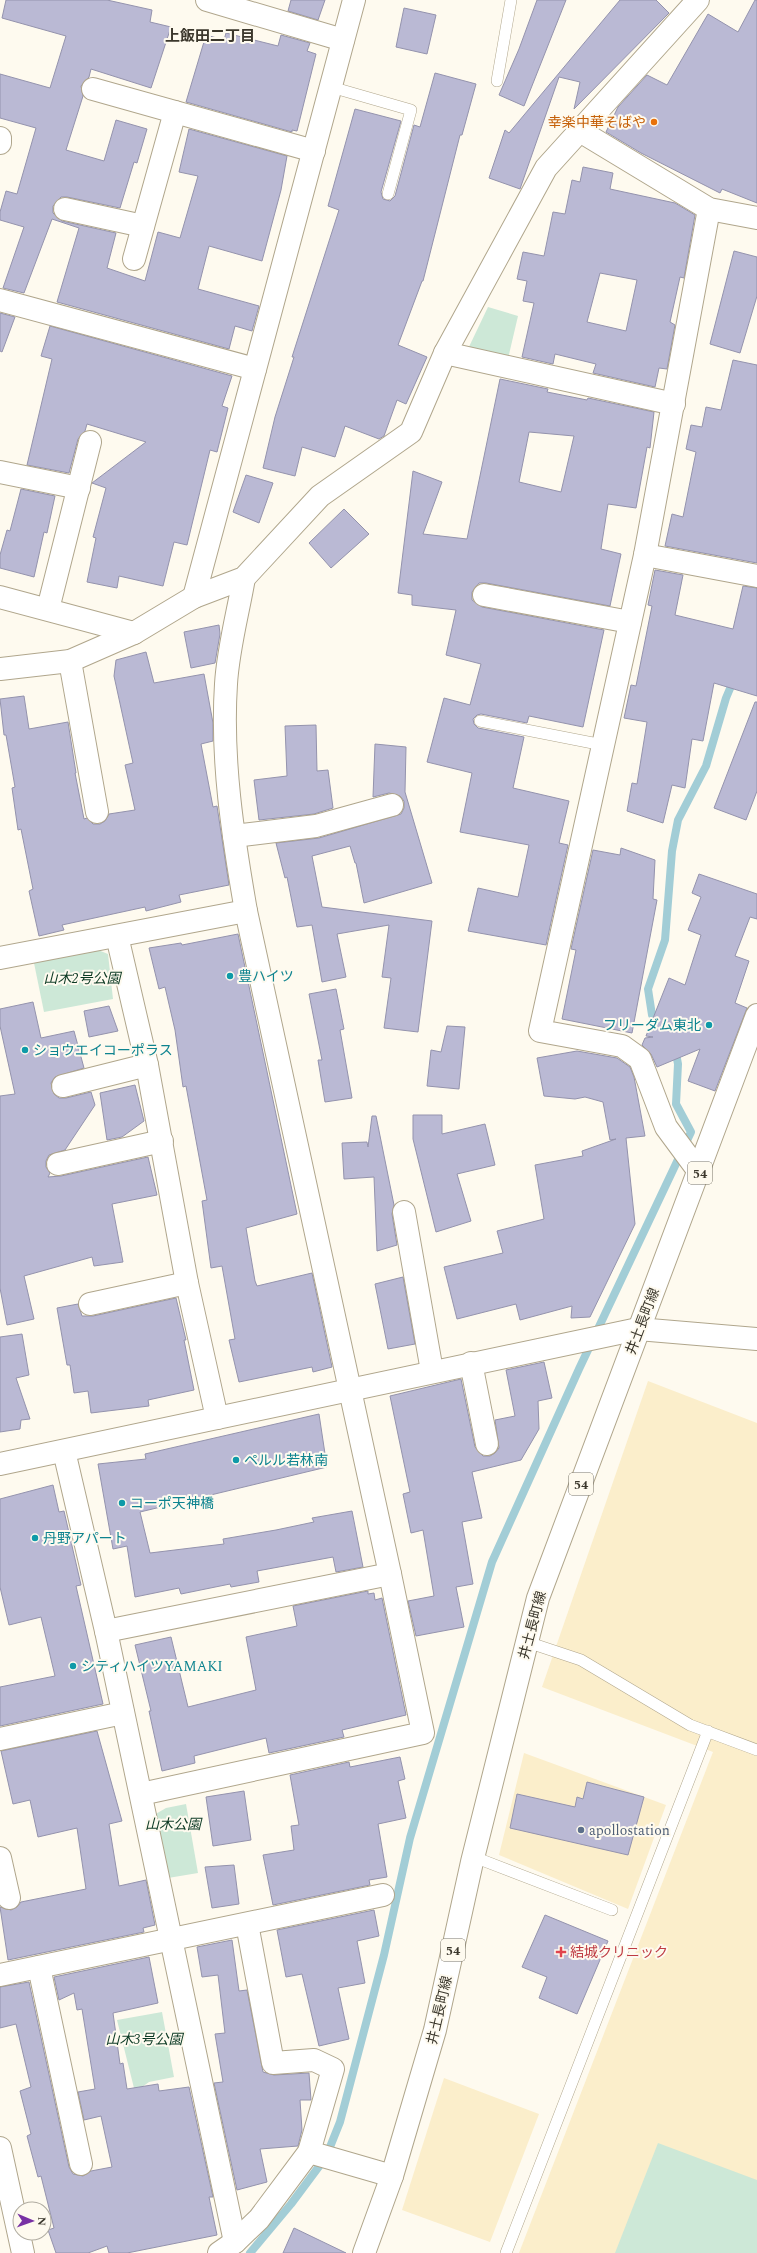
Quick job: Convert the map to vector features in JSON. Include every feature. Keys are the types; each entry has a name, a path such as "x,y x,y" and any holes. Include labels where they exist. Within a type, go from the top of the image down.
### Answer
{"street":[{"path":"207,0 343,40"},
{"path":"194,597 354,0"},
{"path":"0,669 70,661 134,633 194,597 244,578 320,496 411,432 445,353 546,168 698,0"},
{"path":"93,89 314,151"},
{"path":"134,259 175,112"},
{"path":"580,131 709,208 757,218"},
{"path":"0,138 0,143"},
{"path":"697,1169 666,1127 640,1059 622,1046 540,1031 644,555 674,404 709,208"},
{"path":"65,209 143,226"},
{"path":"0,300 255,369"},
{"path":"445,353 674,404"},
{"path":"48,609 90,442"},
{"path":"0,472 79,488"},
{"path":"644,555 757,576"},
{"path":"141,1794 423,1733 390,1574 246,911 234,836 226,758 226,683 244,578"},
{"path":"484,595 630,622"},
{"path":"0,597 134,633"},
{"path":"70,661 96,812"},
{"path":"234,836 316,826 392,805"},
{"path":"0,958 246,911"},
{"path":"117,936 147,1064 187,1283 217,1418"},
{"name":"井土長町線","path":"364,2253 392,2176 435,2030 474,1857 538,1598 697,1169 757,1015"},
{"path":"63,1086 147,1064"},
{"path":"58,1164 162,1141"},
{"path":"404,1212 432,1371"},
{"path":"90,1304 187,1283"},
{"path":"0,1464 638,1328 757,1339"},
{"path":"471,1364 487,1444"},
{"path":"64,1451 106,1631 172,1940 227,2248"},
{"path":"106,1631 390,1574"},
{"path":"0,1739 123,1713"},
{"path":"0,1858 9,1898"},
{"path":"0,1975 384,1895"},
{"path":"227,2248 259,2219 322,2155 332,2069 314,2060 273,2063 247,1924"},
{"path":"39,1967 81,2164"},
{"path":"0,2148 23,2253"},
{"path":"322,2155 392,2176"}],"lane":[{"path":"497,81 512,0"},
{"path":"331,87 411,110 388,194"},
{"path":"480,721 603,745"},
{"path":"527,1642 581,1660 690,1725 757,1750"},
{"path":"506,2253 708,1731"},
{"path":"474,1857 612,1910"}],"shaded area":[{"path":"648,1381 757,1423 757,2253 519,2253 713,1752 542,1687"},
{"name":"apollostation","path":"524,1753 666,1805 628,1909 499,1855"},
{"path":"444,2078 539,2114 490,2242 402,2210"}],"green space":[{"path":"488,307 518,316 507,363 467,351"},
{"name":"山木2号公園","path":"93,948 108,954 113,999 44,1012 34,963"},
{"name":"山木公園","path":"186,1804 198,1873 168,1878 154,1815 166,1808"},
{"name":"山木3号公園","path":"162,2012 174,2077 149,2082 135,2092 117,2020"},
{"path":"658,2143 757,2180 757,2253 615,2253"}],"building":[{"path":"6,0 107,0 152,10 150,22 171,27 151,88 91,69 89,77 81,86 83,96 66,150 104,161 116,120 147,129 137,163 134,162 120,208 67,197 61,197 53,206 53,213 62,221 116,233 107,268 145,281 158,232 180,238 198,176 179,172 189,129 287,156 281,190 262,261 209,246 198,289 259,306 252,331 235,326 229,349 57,302 79,228 52,219 24,293 3,288 24,227 0,220 0,212 6,191 17,194 36,128 0,118 0,74 50,88 66,36 2,18"},
{"path":"291,0 325,0 318,20 288,11"},
{"path":"537,0 566,0 524,106 499,95 519,49"},
{"path":"620,0 656,0 669,13 574,109 580,82 559,77 520,189 489,178 505,130 509,133"},
{"path":"755,0 757,0 757,203 722,189 720,193 641,153 606,132 618,107 647,75 667,85 708,14 738,32"},
{"path":"404,8 436,15 427,54 396,47"},
{"path":"226,33 278,46 281,35 310,43 307,51 316,54 297,131 292,130 292,132 186,102 206,35 224,40"},
{"path":"435,73 476,84 462,135 460,135 423,281 398,345 427,357 406,404 397,400 384,436 379,439 345,426 335,457 302,447 295,476 263,468 275,417 294,357 292,357 339,210 328,206 355,109 401,121 381,192 383,199 390,201 395,196 414,125 420,127"},
{"path":"583,167 613,173 610,189 675,203 695,215 684,278 680,277 670,322 675,325 667,369 659,368 655,387 593,373 596,364 555,354 553,364 522,357 534,303 523,301 527,281 517,279 523,252 544,256 553,212 565,214 572,180 580,182","holes":["600,273 637,280 626,331 587,322"]},
{"path":"734,251 757,257 757,296 740,353 710,344"},
{"path":"0,313 15,317 2,352 0,351"},
{"path":"50,326 232,376 222,406 228,408 217,452 210,450 187,545 174,542 163,586 119,576 117,588 87,582 96,538 93,537 106,488 92,483 146,442 87,424 85,431 78,439 69,473 27,465 52,359 41,356"},
{"path":"733,360 757,365 757,563 665,546 672,514 683,517 696,452 686,449 691,425 702,427 706,407 721,410"},
{"path":"500,379 548,389 547,392 587,400 588,398 654,412 650,448 647,447 636,508 608,504 601,549 621,554 610,606 486,583 479,583 472,592 472,600 482,607 604,630 583,727 529,716 527,723 481,714 477,715 473,719 474,724 478,728 524,737 513,788 569,801 559,843 568,845 546,945 468,931 478,888 518,897 529,845 460,832 472,773 427,762 444,698 470,705 481,664 446,655 456,610 412,605 412,595 398,593 413,471 442,482 423,534 467,539","holes":["529,432 574,436 561,492 519,482"]},
{"path":"246,475 273,483 259,523 233,512"},
{"path":"21,489 55,496 47,533 44,532 34,577 0,568 0,555 7,530 10,531"},
{"path":"344,509 369,534 331,568 309,543"},
{"path":"655,570 683,575 675,615 733,629 743,586 757,588 757,696 714,683 703,741 692,739 685,788 672,785 663,823 627,811 632,783 637,784 647,722 624,718 631,685 636,686 652,606 648,605"},
{"path":"219,625 220,634 215,663 191,668 184,632"},
{"path":"146,652 154,683 204,674 213,723 213,741 201,744 213,807 217,806 229,885 179,895 181,902 146,911 145,907 62,925 64,930 39,936 29,891 33,889 21,829 18,830 12,788 15,787 6,735 4,735 0,699 24,696 29,729 68,722 75,773 84,819 87,818 93,824 100,824 105,821 109,814 135,810 125,765 133,763 114,676 116,660"},
{"path":"755,702 757,702 757,791 746,820 714,808"},
{"path":"316,725 317,771 328,770 333,808 314,814 259,820 254,780 287,776 285,726"},
{"path":"375,744 406,747 405,792 432,883 364,903 356,863 350,846 312,856 322,907 432,921 418,1032 384,1028 391,978 382,977 389,925 337,934 346,977 322,982 312,925 297,927 287,877 285,878 276,843 319,838 401,814 404,808 404,801 400,796 389,793 373,797"},
{"path":"621,848 655,860 653,899 657,900 632,1033 562,1019 576,950 571,949 593,850 620,855"},
{"path":"699,874 757,894 757,919 750,917 735,956 749,961 735,1003 747,1008 715,1091 688,1081 700,1049 657,1067 651,1054 642,1045 645,1038 653,1037 646,1036 669,978 685,985 701,935 688,930 701,897 692,893"},
{"path":"238,934 297,1214 246,1228 255,1281 257,1286 312,1273 332,1367 313,1372 312,1367 239,1382 229,1340 235,1339 222,1266 211,1268 202,1201 207,1200 186,1086 183,1087 175,1030 165,987 159,989 149,948 181,943 182,945"},
{"path":"336,989 344,1029 340,1030 352,1098 325,1102 318,1060 322,1060 309,994"},
{"path":"33,1002 41,1038 74,1031 84,1068 55,1077 51,1083 54,1094 59,1098 66,1098 91,1092 95,1105 65,1150 49,1155 46,1161 46,1167 50,1173 48,1177 61,1176 148,1157 157,1195 112,1204 123,1262 94,1266 92,1257 24,1276 34,1319 7,1325 0,1288 0,1096 15,1094 0,1026 0,1009"},
{"path":"109,1006 118,1031 89,1037 84,1011"},
{"path":"447,1026 465,1027 459,1089 427,1086 431,1050 441,1052"},
{"path":"577,1051 617,1058 630,1067 634,1077 645,1136 626,1138 635,1224 590,1317 571,1318 572,1306 520,1320 516,1304 457,1319 444,1267 503,1253 497,1231 544,1219 535,1165 583,1156 582,1151 616,1139 610,1140 603,1102 585,1097 575,1099 544,1096 537,1058"},
{"path":"135,1085 144,1121 122,1137 107,1140 100,1093"},
{"path":"413,1115 442,1115 442,1134 485,1124 495,1165 457,1174 471,1221 436,1232 413,1139"},
{"path":"372,1116 376,1116 394,1205 392,1214 397,1245 377,1251 374,1177 344,1179 342,1143 367,1142 368,1147"},
{"path":"403,1277 415,1344 388,1349 375,1284"},
{"path":"176,1298 186,1340 184,1340 194,1390 148,1400 149,1406 91,1413 88,1391 74,1393 70,1365 67,1365 57,1308 78,1304 82,1316 93,1316"},
{"path":"22,1334 29,1375 16,1378 30,1419 21,1420 20,1429 0,1432 0,1337"},
{"path":"544,1362 552,1398 538,1401 539,1429 521,1460 472,1472 482,1518 462,1522 473,1584 456,1587 464,1627 416,1636 408,1601 434,1596 423,1530 411,1533 403,1494 410,1492 390,1396 461,1379 475,1447 483,1456 490,1456 499,1448 495,1420 515,1416 506,1370"},
{"path":"319,1414 327,1467 140,1512 150,1553 224,1544 223,1539 314,1522 312,1518 352,1511 363,1567 336,1572 333,1557 257,1571 259,1582 231,1587 230,1584 181,1594 179,1588 135,1597 127,1546 113,1549 98,1464 146,1459 145,1454"},
{"path":"53,1485 59,1512 64,1511 81,1585 76,1586 103,1704 0,1726 0,1687 55,1676 41,1617 9,1625 0,1587 0,1499"},
{"path":"368,1591 368,1594 374,1593 375,1600 382,1598 406,1715 342,1730 344,1737 269,1753 266,1738 194,1756 195,1763 162,1771 149,1711 151,1711 135,1645 171,1637 188,1707 256,1690 246,1637 297,1626 293,1606"},
{"path":"97,1731 122,1821 109,1824 119,1886 146,1880 155,1925 143,1928 144,1932 8,1960 0,1907 11,1910 17,1907 21,1902 86,1889 77,1828 38,1837 30,1800 13,1804 1,1751"},
{"path":"400,1757 405,1779 398,1781 406,1818 378,1824 387,1877 369,1880 370,1885 273,1905 263,1855 294,1850 291,1826 299,1825 290,1775 349,1762 350,1767"},
{"path":"587,1782 644,1797 628,1855 510,1828 517,1794 575,1807 577,1797 583,1799"},
{"path":"244,1791 251,1840 213,1846 206,1797"},
{"path":"234,1865 239,1904 212,1908 205,1867"},
{"path":"374,1910 379,1936 357,1941 365,1983 338,1988 349,2039 319,2046 302,1974 286,1977 277,1930"},
{"path":"545,1915 608,1941 577,2014 539,1998 547,1977 522,1967"},
{"path":"232,1940 239,1991 247,1990 263,2072 274,2075 309,2073 311,2100 300,2100 302,2130 298,2146 260,2149 267,2182 237,2190 214,2083 223,2082 215,2034 225,2033 218,1975 202,1977 197,1947"},
{"path":"149,1957 158,2003 113,2013 120,2064 123,2063 127,2089 158,2084 159,2091 189,2087 213,2197 209,2197 217,2235 127,2253 109,2253 107,2246 88,2253 56,2253 52,2241 52,2229 54,2228 52,2220 52,2201 47,2201 41,2176 38,2177 27,2136 31,2134 20,2091 31,2087 16,2024 0,2028 0,1987 29,1982 69,2167 73,2174 83,2176 91,2171 112,2167 101,2116 84,2120 78,2092 95,2089 82,2009 77,2010 74,1993 59,2000 54,1977"},
{"path":"294,2228 346,2253 283,2253"}],"waterway":[{"path":"661,1024 652,1015 648,989 665,940 672,851 678,820 706,766 726,698 734,679"},
{"path":"250,2253 291,2204 326,2157 340,2122 384,1955 410,1838 492,1562 579,1369 691,1132 676,1104 678,1064 675,1048"}],"place":[{"name":"幸楽中華そばや","path":"654,122"},
{"name":"豊ハイツ","path":"230,976"},
{"name":"フリーダム東北","path":"709,1025"},
{"name":"ショウエイコーポラス","path":"25,1050"},
{"name":"ペルル若林南","path":"236,1460"},
{"name":"コーポ天神橋","path":"122,1503"},
{"name":"丹野アパート","path":"35,1538"},
{"name":"シティハイツYAMAKI","path":"73,1666"},
{"name":"apollostation","path":"581,1830"},
{"name":"結城クリニック","path":"561,1952"}],"district":[{"name":"上飯田二丁目","path":"210,36"}]}
